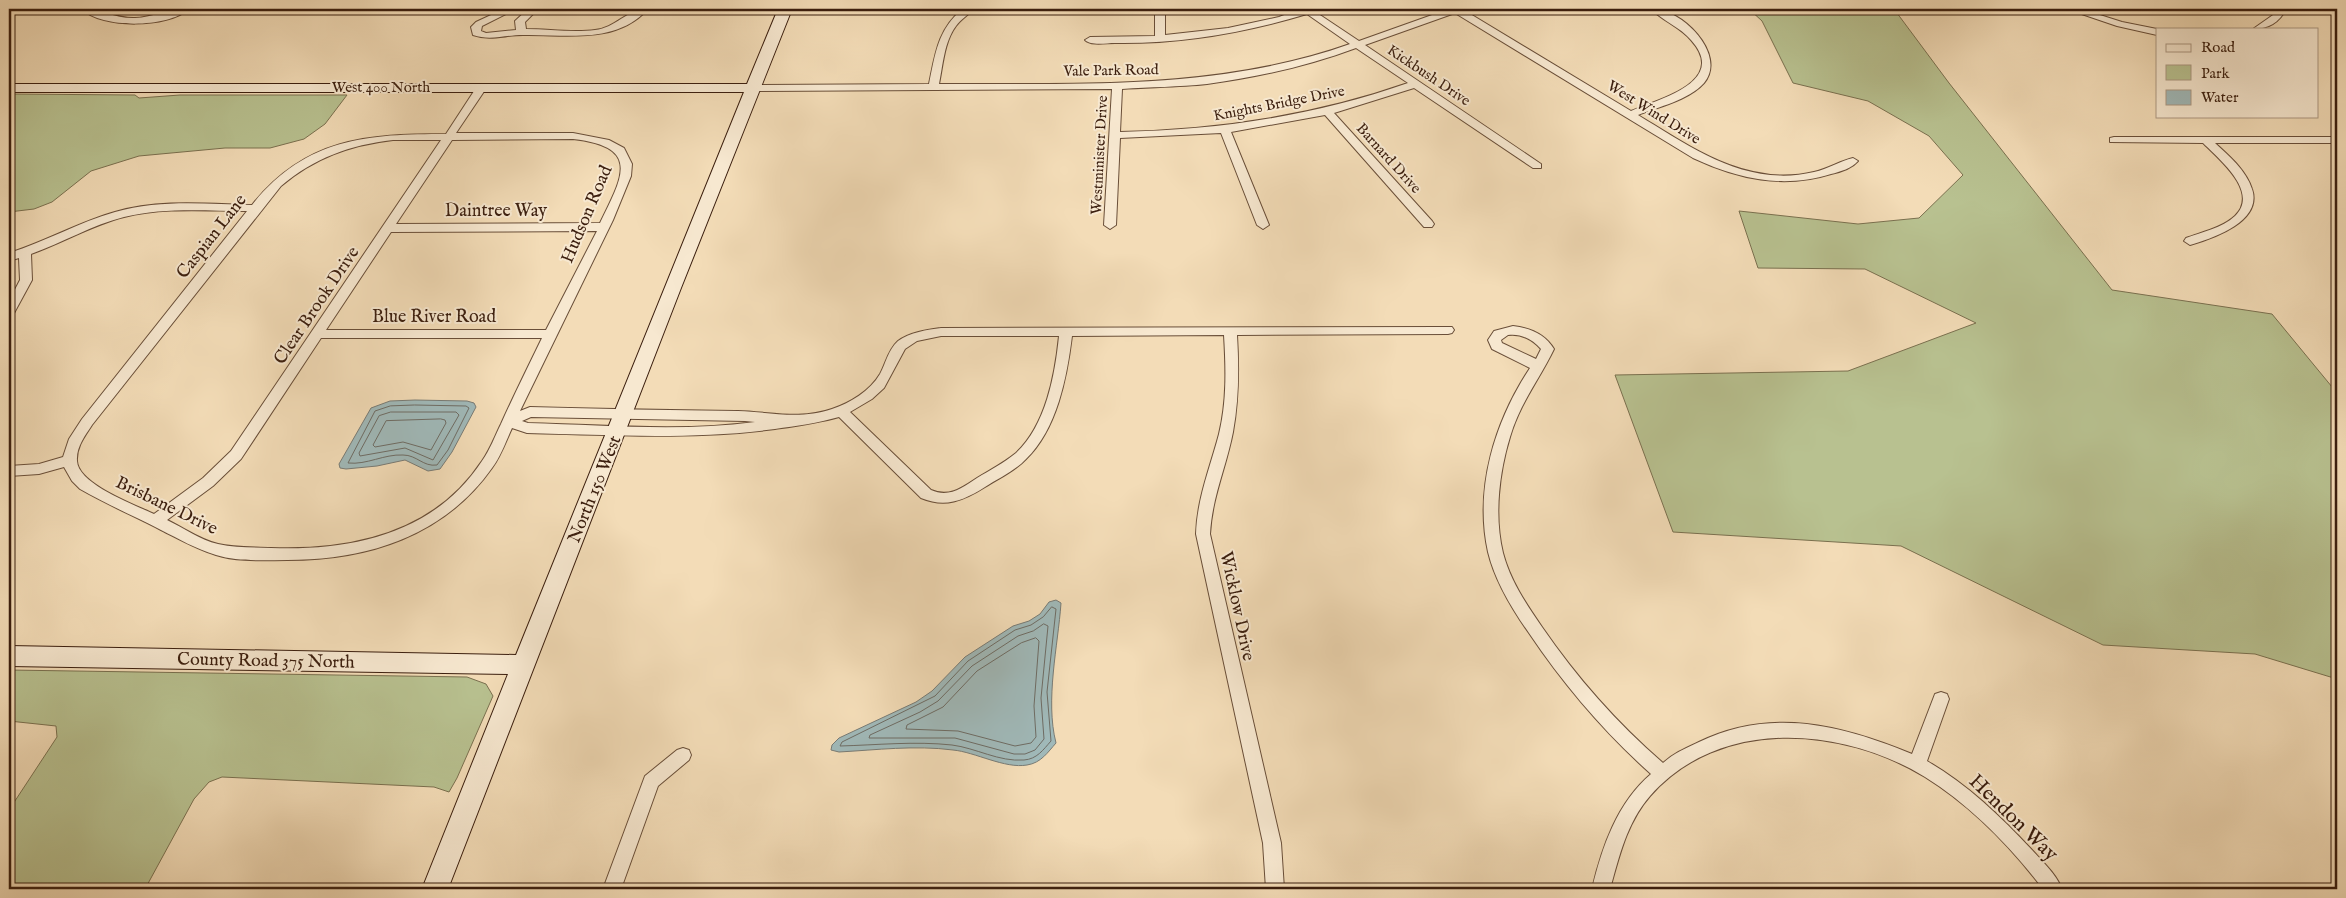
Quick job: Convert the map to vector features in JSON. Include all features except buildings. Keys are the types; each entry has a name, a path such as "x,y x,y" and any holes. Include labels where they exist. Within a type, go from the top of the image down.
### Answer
{"street":[{"path":"9,14 17,9"},
{"path":"87,9 96,15 118,20 140,20 165,17 184,9"},
{"path":"511,9 479,24 475,31 485,36 521,32 596,33 615,28 643,9"},
{"path":"521,32 520,21 532,9"},
{"name":"North 150 West","path":"436,889 785,9"},
{"path":"933,87 948,28 957,17 969,9"},
{"path":"1160,9 1160,39"},
{"name":"Vale Park Road","path":"753,88 1117,86 1184,83 1245,75 1302,63 1359,45 1456,9"},
{"name":"West Wind Drive","path":"1456,9 1706,161 1747,175 1778,179 1801,179 1828,173 1853,161"},
{"path":"1630,115 1691,87 1701,80 1706,72 1706,55 1694,36 1679,23 1656,9"},
{"path":"2072,9 2120,24 2156,32"},
{"path":"2260,28 2277,17 2281,9"},
{"path":"1090,40 1160,39 1232,30 1306,10"},
{"name":"Kickbush Drive","path":"1306,10 1537,166"},
{"name":"Knights Bridge Drive","path":"1116,136 1225,130 1327,111 1383,96 1415,84"},
{"name":"Westminister Drive","path":"1110,225 1116,136 1117,86"},
{"name":"Clear Brook Drive","path":"155,521 208,482 236,455 482,87"},
{"name":"West 400 North","path":"9,88 753,88"},
{"name":"Barnard Drive","path":"1327,111 1428,224"},
{"path":"1225,130 1263,225"},
{"name":"Caspian Lane","path":"68,461 73,443 86,422 255,208 279,181 295,169 348,144 393,137 450,136"},
{"name":"Hudson Road","path":"450,136 573,136 591,138 615,148 624,155 628,165 626,176 604,227 509,421"},
{"path":"2114,140 2337,140"},
{"path":"2190,241 2239,218 2246,210 2249,200 2244,182 2206,140"},
{"path":"9,257 25,253 127,212 156,209 255,208"},
{"name":"Daintree Way","path":"389,228 604,227"},
{"path":"9,312 26,280 25,253"},
{"path":"509,421 527,428 621,421 732,430 796,421 842,411 862,400 876,388 889,370 897,350 908,340 941,332 1448,330"},
{"name":"Wicklow Drive","path":"1230,331 1233,382 1226,432 1204,510 1204,534 1208,561 1272,844 1275,889"},
{"path":"842,411 926,494 933,498 947,499 961,495 1021,456 1033,441 1050,404 1061,370 1066,332"},
{"name":"Blue River Road","path":"318,334 550,334"},
{"path":"1538,366 1516,404 1500,447 1491,511 1496,554 1512,593 1531,625 1569,678 1614,729 1661,772"},
{"name":"Brisbane Drive","path":"68,461 73,474 85,485 203,545 240,553 307,555 364,548 413,529 436,516 456,501 472,485 488,464 509,421"},
{"path":"9,471 39,469 68,461"},
{"name":"County Road 375 North","path":"9,656 524,665"},
{"path":"1918,764 1941,699"},
{"name":"Hendon Way","path":"1601,889 1608,855 1624,820 1643,792 1661,772 1707,744 1732,735 1756,730 1783,728 1836,736 1884,750 1918,764 1947,782 2002,830 2053,889"},
{"path":"612,889 651,781 683,755"}],"green space":[{"path":"1749,9 1894,9 1949,83 2112,290 2272,314 2337,393 2337,679 2255,654 2103,645 1901,546 1673,532 1615,375 1848,371 1976,323 1865,269 1758,268 1739,211 1858,224 1919,218 1963,175 1929,136 1868,101 1793,83 1762,21"},
{"path":"9,94 135,95 139,98 180,95 347,95 325,124 304,139 270,148 225,148 139,156 91,171 52,202 34,209 9,212"},
{"path":"9,670 467,677 486,684 493,696 449,792 434,787 222,777 209,782 194,799 145,889 9,889 9,810 57,737 56,726 9,721"}],"water":[{"path":"390,401 467,401 474,403 476,407 452,452 440,469 428,471 405,460 377,466 340,468 339,464 371,408"},
{"path":"1056,600 1061,603 1052,691 1053,726 1056,743 1040,760 1032,764 1018,766 1000,763 962,751 939,749 896,748 839,752 831,750 832,745 839,738 916,702 932,691 965,657 1013,626 1029,621 1040,614 1049,602"}]}
